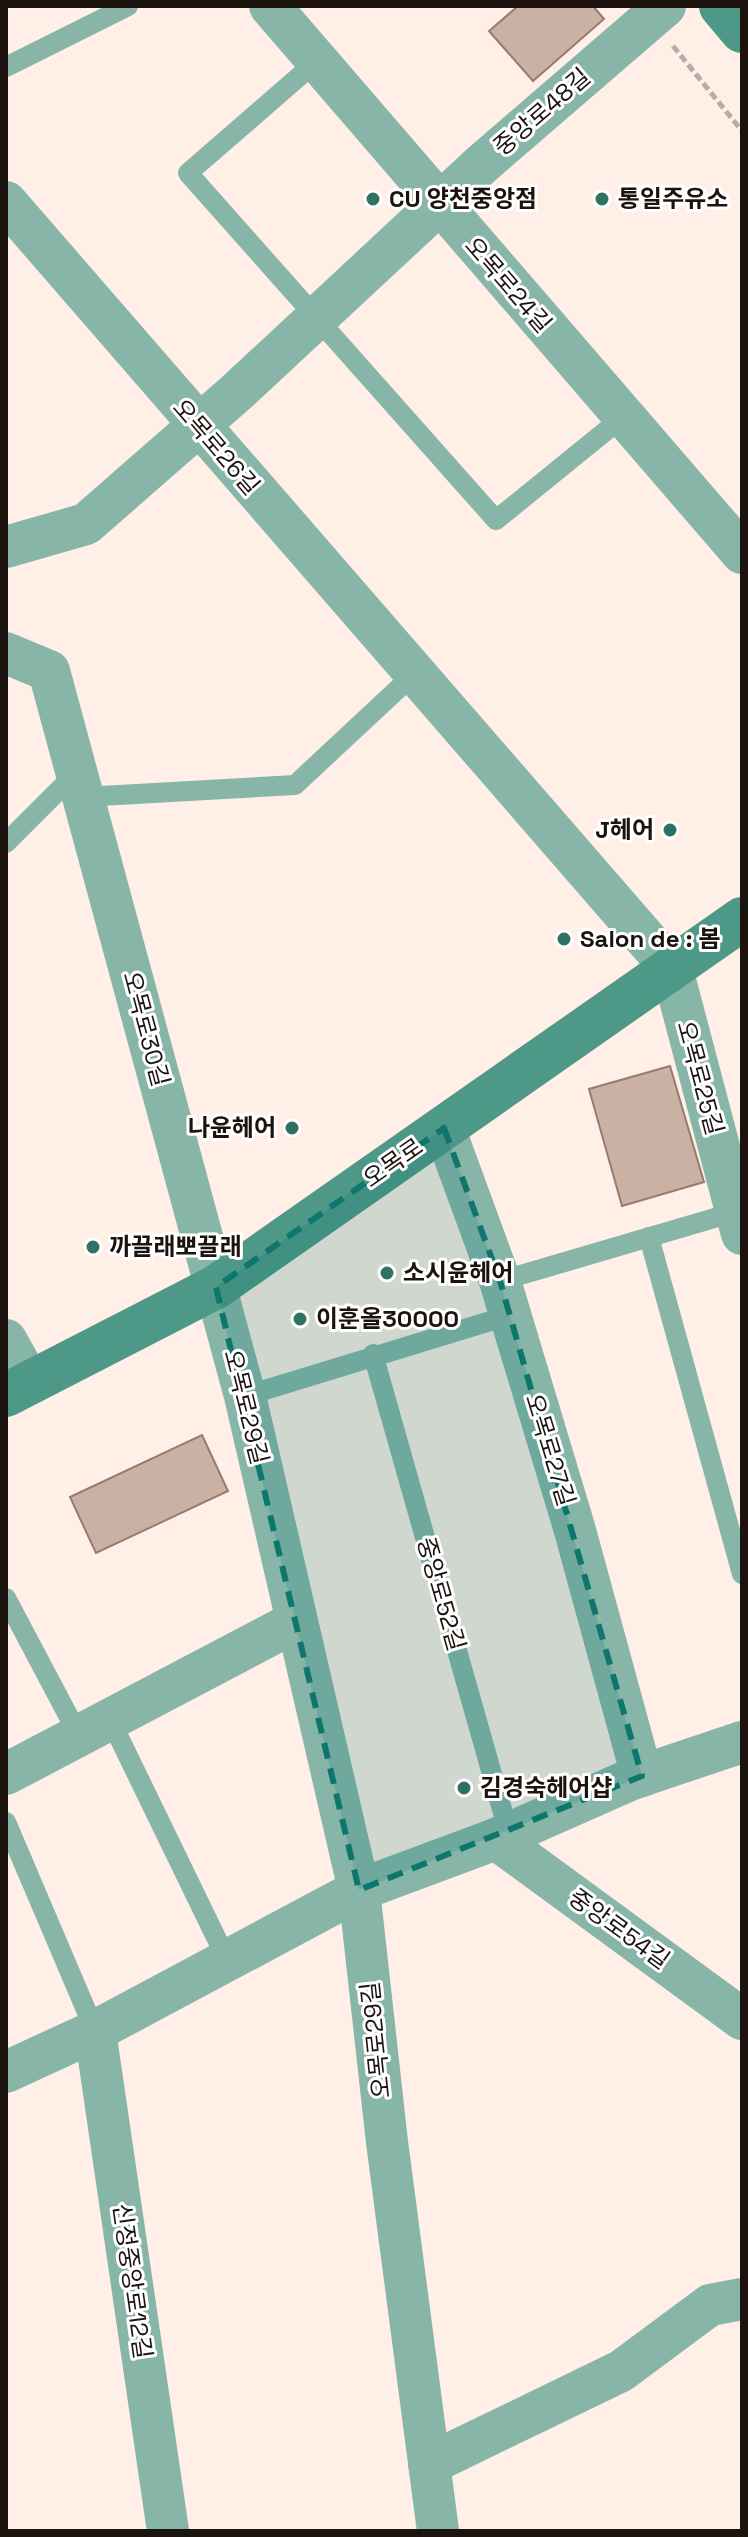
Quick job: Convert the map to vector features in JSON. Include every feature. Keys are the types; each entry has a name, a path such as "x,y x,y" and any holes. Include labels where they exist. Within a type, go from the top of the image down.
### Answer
{"main road":[{"path":"721,6 742,31"},
{"name":"오목로","path":"18,1389 216,1287 742,919"}],"street":[{"name":"오목로24길","path":"270,6 742,553"},
{"name":"중앙로48길","path":"6,547 86,524 198,427 439,205 657,12"},
{"name":"오목로26길","path":"10,214 672,969"},
{"name":"오목로30길","path":"6,653 49,671 216,1287"},
{"name":"오목로25길","path":"672,969 739,1223"},
{"name":"오목로27길","path":"444,1128 505,1298 574,1527 642,1776"},
{"name":"오목로29길","path":"216,1287 245,1396 359,1890 387,2142 438,2531"},
{"name":"오목로","path":"6,1340 18,1389"},
{"path":"6,1774 295,1622"},
{"path":"6,2072 95,2031 359,1890 502,1836 642,1776 742,1742"},
{"name":"중앙로54길","path":"502,1836 742,2019"},
{"name":"신정중앙로12길","path":"95,2031 168,2531"},
{"path":"429,2464 621,2371 710,2305 742,2299"}],"lane":[{"path":"6,67 128,6"},
{"path":"317,61 188,173 496,520 623,417"},
{"path":"6,843 80,784 295,785 414,674"},
{"path":"245,1396 373,1354 649,1237 739,1223"},
{"path":"649,1237 742,1574"},
{"name":"중앙로52길","path":"373,1354 502,1836"},
{"path":"6,1598 94,1728 227,1960"},
{"path":"6,1822 95,2031"}],"path":[{"path":"657,12 742,131"}],"highlighted area":[{"path":"444,1128 500,1281 642,1776 359,1890 216,1287"}],"building":[{"path":"518,6 593,6 604,19 533,81 489,31"},
{"path":"670,1066 704,1182 622,1206 589,1089"},
{"path":"202,1435 228,1491 96,1553 70,1497"}],"place":[{"name":"CU 양천중앙점","path":"373,199"},
{"name":"통일주유소","path":"602,199"},
{"name":"J헤어","path":"670,830"},
{"name":"Salon de : 봄","path":"564,939"},
{"name":"나윤헤어","path":"292,1128"},
{"name":"까끌래뽀끌래","path":"93,1247"},
{"name":"소시윤헤어","path":"387,1273"},
{"name":"이훈올30000","path":"300,1319"},
{"name":"김경숙헤어샵","path":"464,1788"}]}
